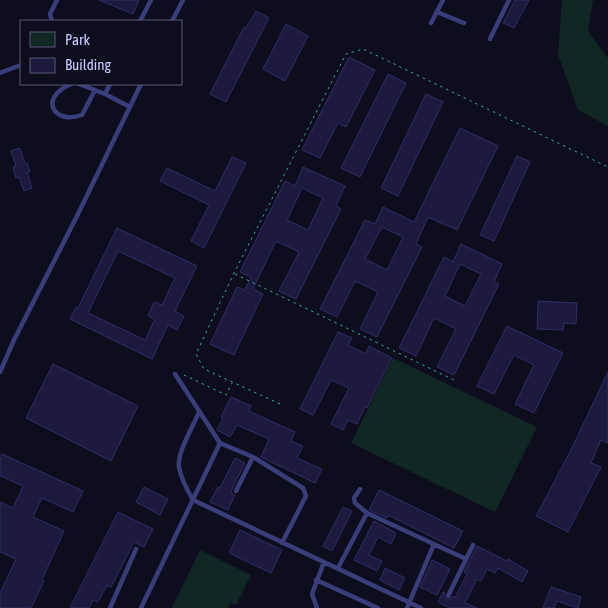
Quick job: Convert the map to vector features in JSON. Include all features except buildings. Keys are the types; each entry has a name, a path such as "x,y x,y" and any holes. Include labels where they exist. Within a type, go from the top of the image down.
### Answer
{"lane":[{"path":"52,20 50,14 56,0"},
{"path":"141,20 151,0"},
{"path":"173,20 183,0"},
{"path":"431,23 443,0"},
{"path":"490,39 509,0"},
{"path":"437,12 464,23"},
{"path":"0,73 20,65"},
{"path":"69,85 55,93 52,99 52,105 61,116 82,115 95,90"},
{"path":"82,85 130,107"},
{"path":"105,94 110,85"},
{"path":"0,372 141,85"},
{"path":"175,374 220,442 253,457 303,488 306,496 282,543"},
{"path":"199,412 180,456 179,467 184,484 193,500 338,568 408,605 421,608"},
{"path":"141,608 220,442"},
{"path":"236,491 253,457"},
{"path":"360,489 354,498 354,503 367,513 466,559"},
{"path":"338,568 367,513"},
{"path":"408,605 434,544"},
{"path":"448,596 473,545"},
{"path":"110,608 136,549"},
{"path":"317,608 312,594 324,562"},
{"path":"316,580 378,608"}],"path":[{"path":"280,404 204,368 196,354 234,273 346,54 362,49 608,167"},
{"path":"234,273 454,380"},
{"path":"175,374 176,372 226,395 233,382"}],"green space":[{"path":"562,0 593,0 588,31 608,58 608,126 578,110 558,55"},
{"path":"393,358 537,427 495,512 351,443"},
{"path":"200,550 251,575 236,605 231,603 228,608 172,608"}]}
